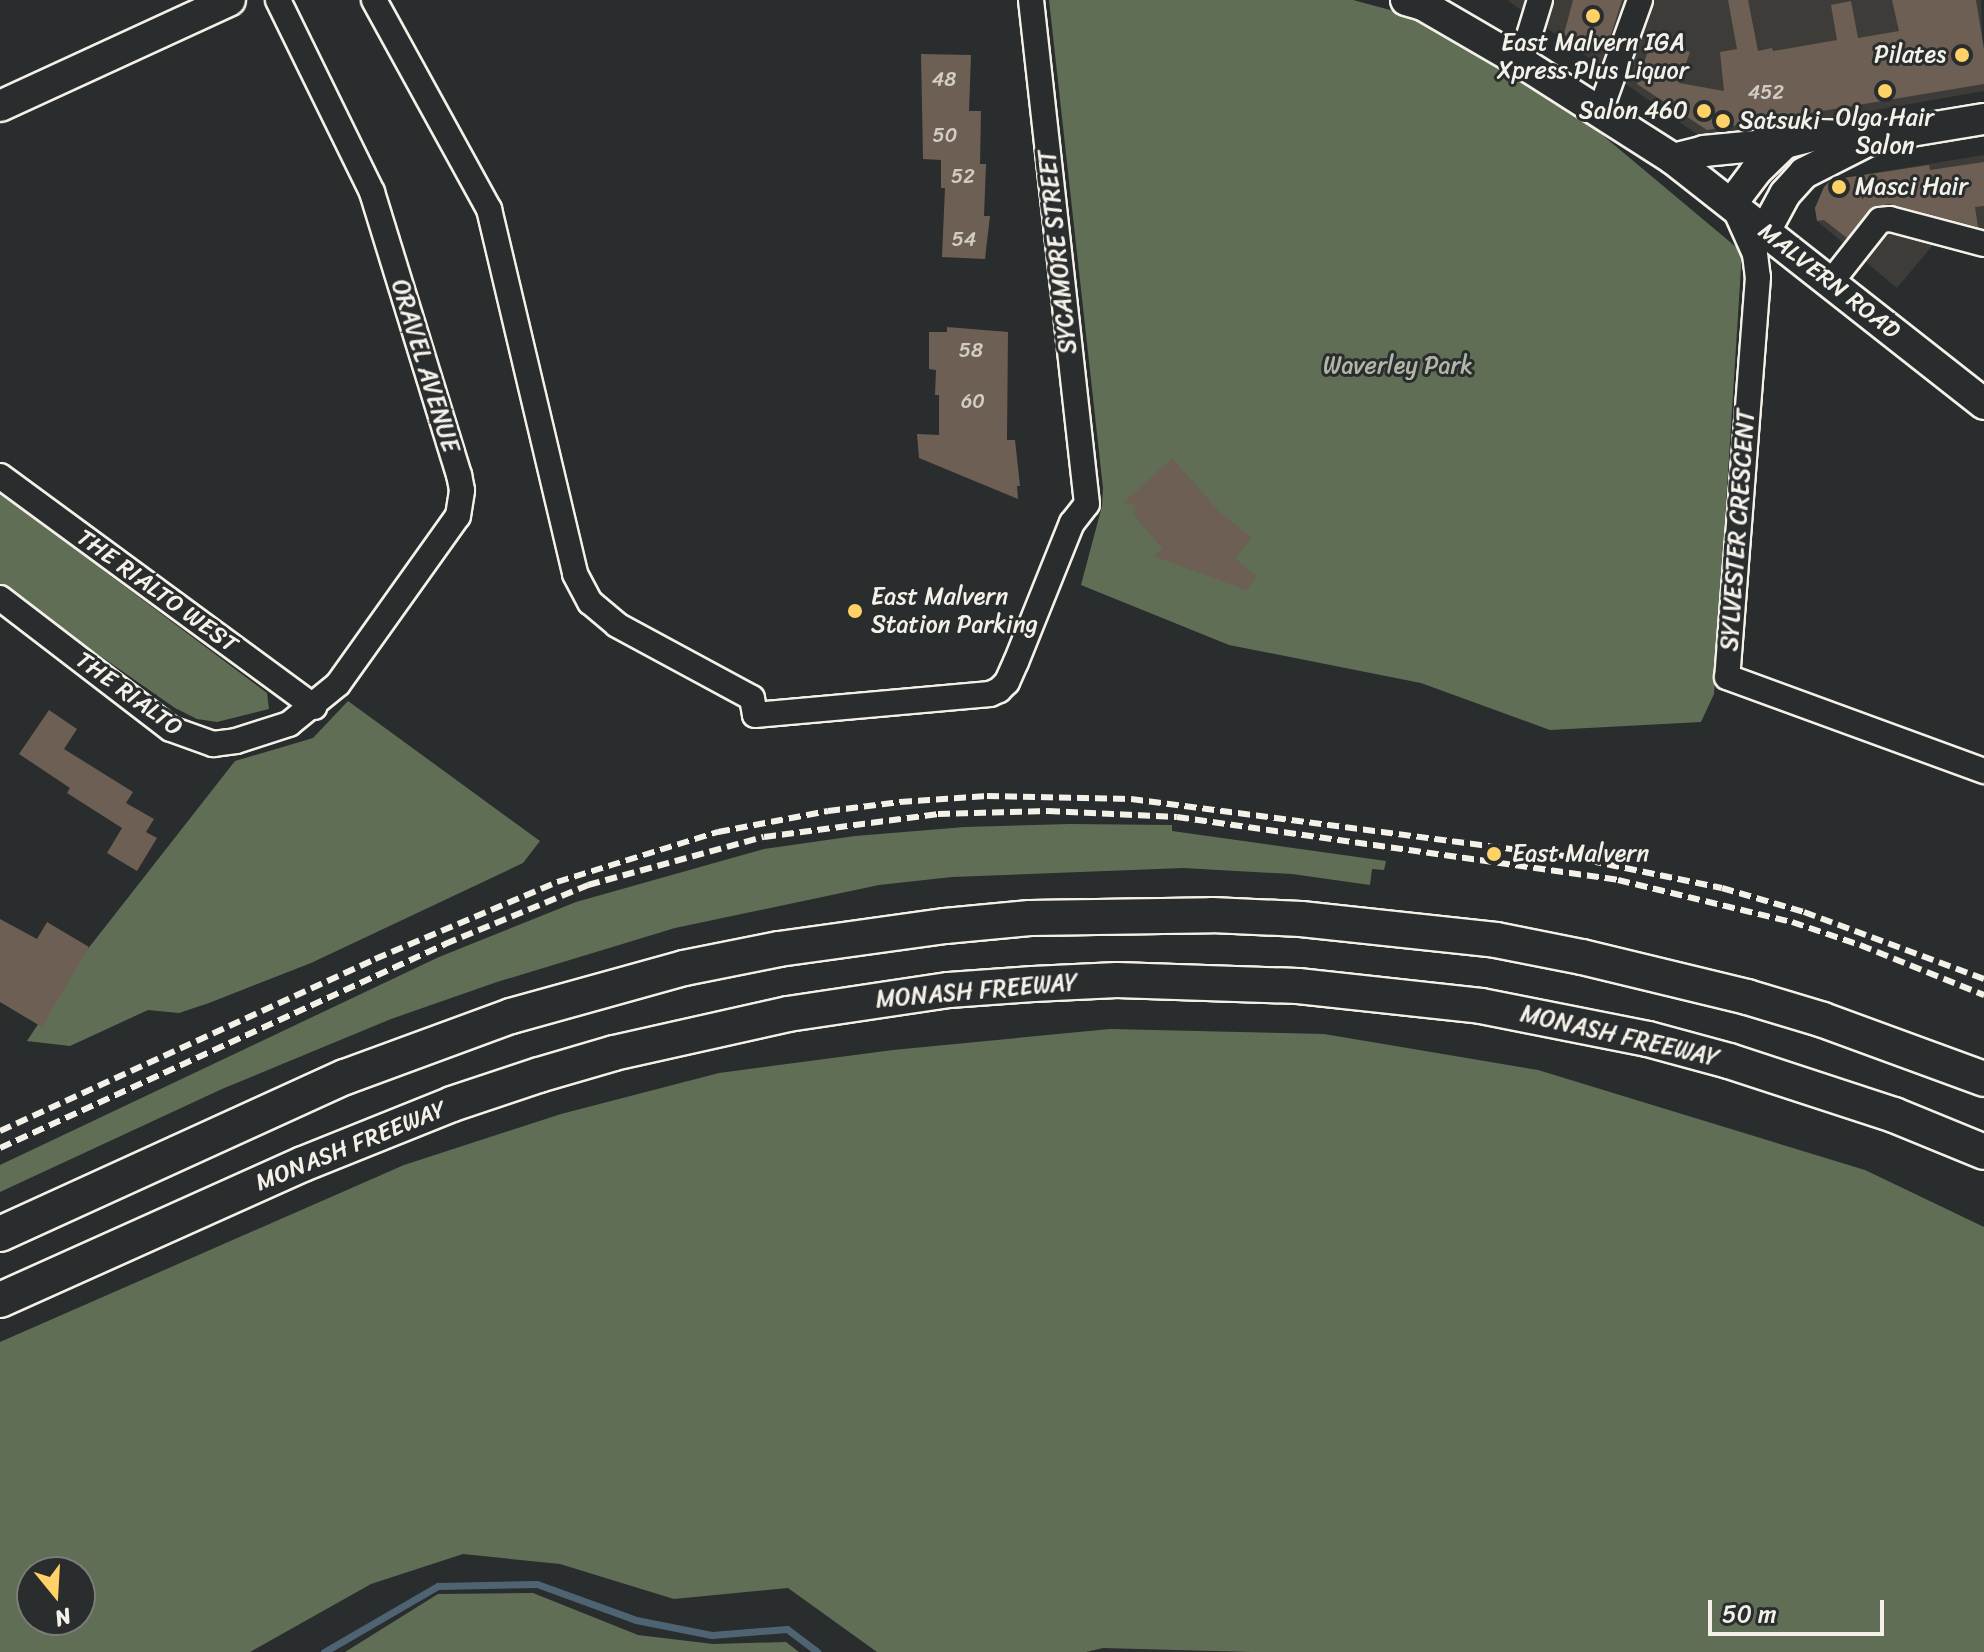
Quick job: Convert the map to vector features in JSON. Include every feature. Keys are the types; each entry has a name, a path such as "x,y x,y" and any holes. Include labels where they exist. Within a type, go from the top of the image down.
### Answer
{"highway":[{"path":"0,1234 345,1077 511,1016 684,968 779,949 1030,918 1170,915 1286,918 1496,940 1673,977 1747,997 1913,1051 1984,1079"},
{"name":"MONASH FREEWAY","path":"0,1300 303,1164 452,1104 539,1075 697,1033 788,1014 894,997 1005,986 1117,980 1222,982 1396,994 1481,1006 1635,1036 1729,1061 1894,1115 1984,1152"}],"main road":[{"path":"0,106 230,0"},
{"name":"MALVERN ROAD","path":"1417,2 1521,62 1673,159 1732,203 1760,242 1831,282 1984,404"},
{"path":"1673,159 1704,151 1785,143 1818,135 1875,137 1984,119"},
{"path":"1760,242 1785,194 1804,173 1875,137"},
{"path":"1732,203 1755,172 1785,143"}],"street":[{"name":"ORAVEL AVENUE","path":"278,0 368,182 462,490 458,516 445,537 338,684 314,707"},
{"name":"SYCAMORE STREET","path":"374,0 489,209 575,574 590,602 617,625 752,698 755,715 990,694 1007,682 1072,523 1087,504 1031,0"},
{"path":"1521,62 1540,0"},
{"path":"1599,114 1640,0"},
{"path":"1831,282 1880,220 1890,219 1984,244"},
{"name":"SYLVESTER CRESCENT","path":"1760,242 1727,677 1984,771"},
{"name":"THE RIALTO WEST","path":"0,476 314,707"},
{"name":"THE RIALTO","path":"0,598 171,729 190,738 213,744 236,741 289,724 314,707"}],"shaded area":[{"path":"1507,0 1981,0 1984,91 1705,140"},
{"path":"1984,155 1984,252 1938,239 1897,288 1817,221 1815,208 1824,187 1831,180"}],"green space":[{"name":"Waverley Park","path":"1049,0 1353,0 1420,18 1594,128 1742,252 1714,694 1701,722 1550,730 1421,683 1229,645 1081,585 1102,506 1103,488"},
{"path":"0,493 267,693 269,709 217,722 197,719 175,708 0,586"},
{"path":"348,701 540,841 523,863 311,963 209,1003 179,1013 148,1010 70,1046 27,1041 87,950 235,761 313,738"},
{"path":"1172,825 1172,831 1386,861 1384,870 1372,869 1370,885 1292,874 1183,868 952,877 879,885 675,928 497,982 391,1019 222,1089 0,1192 0,1165 439,957 576,902 764,849 855,836 965,827"},
{"path":"1110,1029 1324,1034 1538,1070 1865,1170 1984,1227 1984,1652 1252,1652 1103,1648 1086,1652 877,1652 788,1588 674,1599 560,1564 463,1554 371,1584 250,1652 0,1652 0,1342 404,1165 561,1114 719,1073 893,1050"},
{"path":"533,1593 638,1635 713,1644 786,1642 799,1652 345,1652 438,1594"}],"building":[{"name":"East Malvern IGA Xpress Plus Liquor","path":"1573,0 1622,0 1606,50 1571,41 1564,34"},
{"path":"1728,0 1748,0 1758,51 1772,48 1773,51 1837,40 1831,5 1851,1 1858,38 1899,31 1892,0 1976,0 1984,49 1984,84 1707,130 1637,84 1651,42 1690,52 1679,83 1724,91 1720,52 1737,49"},
{"path":"921,54 971,55 969,111 981,111 980,164 986,164 984,216 990,216 985,259 942,257 945,188 941,188 941,160 923,159"},
{"path":"1984,162 1984,206 1975,207 1978,227 1889,204 1872,207 1847,238 1824,220 1817,221 1815,208 1824,187 1831,180 1929,165 1930,170"},
{"path":"947,327 1008,332 1007,440 1015,440 1020,486 1017,486 1018,499 919,458 917,434 939,435 939,395 935,395 936,370 929,369 929,332 947,332"},
{"path":"1172,458 1220,512 1252,538 1235,558 1257,577 1246,590 1153,556 1163,549 1134,516 1135,505 1123,503"},
{"path":"49,710 77,729 64,749 133,792 126,803 154,819 146,832 157,838 137,871 107,853 122,828 67,793 70,788 19,754"},
{"path":"0,919 37,939 47,922 89,947 42,1027 0,1002"}],"waterway":[{"path":"324,1652 438,1586 537,1584 636,1620 712,1635 787,1629 817,1652"}],"railway":[{"path":"0,1131 375,959 557,882 718,832 828,811 900,802 987,796 1131,799 1572,857 1722,888 1804,912 1984,979"},
{"path":"0,1148 445,944 588,885 764,837 938,814 1048,811 1177,817 1618,880 1792,922 1860,945 1984,995"}],"place":[{"name":"East Malvern IGA Xpress Plus Liquor","path":"1593,16"},
{"name":"Pilates","path":"1962,55"},
{"name":"Olga Hair Salon","path":"1885,91"},
{"name":"Salon 460","path":"1704,111"},
{"name":"Satsuki","path":"1723,121"},
{"name":"Masci Hair","path":"1839,187"},
{"name":"East Malvern Station Parking","path":"855,611"},
{"name":"East Malvern","path":"1494,854"}]}
